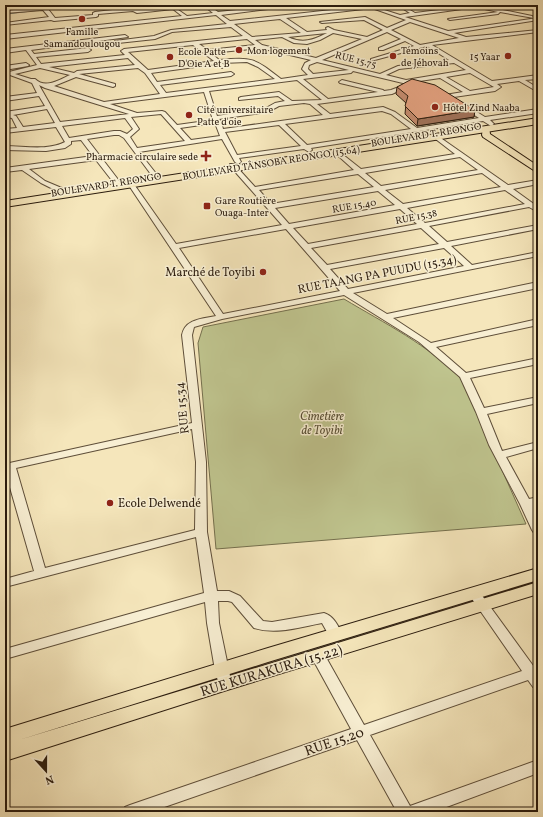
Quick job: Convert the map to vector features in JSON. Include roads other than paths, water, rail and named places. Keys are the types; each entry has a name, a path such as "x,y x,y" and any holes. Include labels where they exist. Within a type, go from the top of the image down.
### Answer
{"highway":[{"name":"BOULEVARD T. REONGO","path":"5,196 17,196 133,182 155,176 236,164 309,150 538,117"},
{"name":"BOULEVARD TÂNSOBA REONGO (15.64)","path":"133,182 236,164 337,152 435,136 487,124 538,121"},
{"path":"5,204 118,184"}],"main road":[{"path":"487,124 538,163"},
{"path":"487,124 486,135 538,170"},
{"name":"RUE KURAKURA (15.22)","path":"5,737 223,677 318,656 478,599 538,574"},
{"name":"RUE KURAKURA (15.22)","path":"5,753 223,677 336,635 478,599 538,588"}],"street":[{"path":"6,11 78,5"},
{"path":"129,5 139,12 165,6 176,9 186,17"},
{"name":"RUE 15.75","path":"205,5 260,46 427,87"},
{"path":"5,51 81,42 115,40 121,33 142,22 297,5 322,22 332,31"},
{"path":"363,5 469,39"},
{"path":"96,16 105,26 121,33 156,37 171,31 388,5"},
{"path":"400,6 413,5"},
{"path":"470,5 538,18"},
{"path":"521,5 537,8"},
{"path":"400,6 414,14"},
{"path":"399,16 480,6"},
{"path":"43,7 52,18"},
{"path":"522,15 537,8"},
{"path":"96,16 94,14 96,13 134,9"},
{"path":"435,11 469,28"},
{"path":"450,19 507,12"},
{"path":"5,24 52,18 58,20 96,16"},
{"path":"281,17 305,33"},
{"path":"322,22 364,18 420,47"},
{"path":"448,32 538,18"},
{"path":"312,76 305,68 316,59 410,20"},
{"path":"13,22 21,35"},
{"path":"142,22 147,27"},
{"path":"5,37 105,26"},
{"path":"483,26 503,35"},
{"path":"200,28 204,32"},
{"path":"283,36 295,41 308,43 318,40 332,31"},
{"path":"124,51 214,40 283,36 332,31 366,38"},
{"path":"373,60 388,54 428,45 538,31"},
{"path":"153,32 172,36"},
{"path":"524,33 533,38"},
{"path":"209,36 214,40"},
{"path":"381,49 405,39"},
{"path":"115,40 138,66 147,72 164,95"},
{"path":"178,40 185,44"},
{"path":"81,42 95,60"},
{"path":"194,42 208,52 218,63 244,85"},
{"path":"428,45 498,88 445,95 454,100"},
{"path":"208,52 260,46"},
{"path":"27,48 39,65"},
{"path":"33,56 88,50"},
{"path":"5,68 129,56"},
{"path":"147,72 218,63 252,61 279,80"},
{"path":"380,76 398,68 454,61"},
{"path":"12,75 39,65 114,85 102,70"},
{"path":"5,98 41,93 49,85 74,74 138,66"},
{"path":"106,103 357,70"},
{"path":"406,82 471,71"},
{"path":"155,84 231,74"},
{"path":"5,75 12,75 33,80 137,114"},
{"path":"441,76 469,93"},
{"path":"492,83 538,77"},
{"path":"298,78 327,101"},
{"path":"33,80 68,140"},
{"path":"519,80 538,90"},
{"path":"360,97 342,82 387,92"},
{"path":"176,127 268,110 272,109 274,105 290,102 304,101 312,103 387,92 412,83"},
{"path":"206,90 208,100 236,164 253,189 287,227 347,293 430,346 464,376 499,455 526,504 538,530"},
{"path":"241,99 279,94 290,102"},
{"path":"312,103 328,116"},
{"path":"461,104 487,124"},
{"path":"5,114 18,110 48,107"},
{"path":"137,150 189,142 223,134 328,116 383,109 392,113 416,130"},
{"path":"281,124 309,150 416,130 487,124 538,112"},
{"path":"5,131 137,114 162,113 189,142"},
{"path":"5,114 14,117 21,129"},
{"path":"127,116 136,129 127,137"},
{"path":"68,140 120,133 127,137 131,146 137,150 155,176"},
{"path":"435,136 538,210"},
{"path":"83,138 118,184"},
{"path":"5,148 33,150 58,147 69,143 68,140"},
{"path":"337,152 402,206 471,268"},
{"path":"253,189 460,155"},
{"path":"5,170 97,158"},
{"path":"25,168 43,182 61,191"},
{"path":"269,206 483,171"},
{"path":"133,182 221,317"},
{"name":"RUE 15.40","path":"176,246 538,182"},
{"name":"RUE 15.38","path":"306,247 530,205"},
{"path":"325,268 538,227"},
{"name":"RUE TAANG PA PUUDU (15.34)","path":"221,317 538,254"},
{"path":"387,318 538,285"},
{"name":"RUE 15.34","path":"221,317 191,325 188,328 187,335 201,462 201,532 211,596 213,623 223,677"},
{"path":"430,346 538,322"},
{"path":"464,376 538,361"},
{"path":"481,412 538,400"},
{"path":"41,574 8,467 197,426"},
{"path":"499,455 538,445"},
{"path":"526,504 538,501"},
{"path":"5,583 201,532"},
{"path":"5,654 211,596 229,596 236,599 259,625 272,626 324,618 327,620 336,635"},
{"path":"478,599 536,676"},
{"path":"318,656 405,812"},
{"name":"RUE 15.20","path":"130,812 361,732 536,676"},
{"path":"414,812 538,766"}],"waterway":[{"path":"34,8 40,7 38,5"},
{"path":"64,8 93,5"},
{"path":"5,14 38,10"}],"place":[{"name":"Famille Samandoulougou","path":"82,19"},
{"name":"Mon logement","path":"239,50"},
{"name":"Témoins de Jéhovah","path":"393,56"},
{"name":"15 Yaar","path":"508,56"},
{"name":"Ecole Patte D'Oie A et B","path":"170,57"},
{"name":"Hôtel Zind Naaba","path":"435,107"},
{"name":"Cité universitaire Patte d'oie","path":"189,115"},
{"name":"Pharmacie circulaire sede","path":"206,156"},
{"name":"Gare Routière Ouaga-Inter","path":"207,206"},
{"name":"Marché de Toyibi","path":"263,272"},
{"name":"Ecole Delwendé","path":"110,503"}],"park label":[{"name":"Cimetière de Toyibi","path":"322,423"}]}
